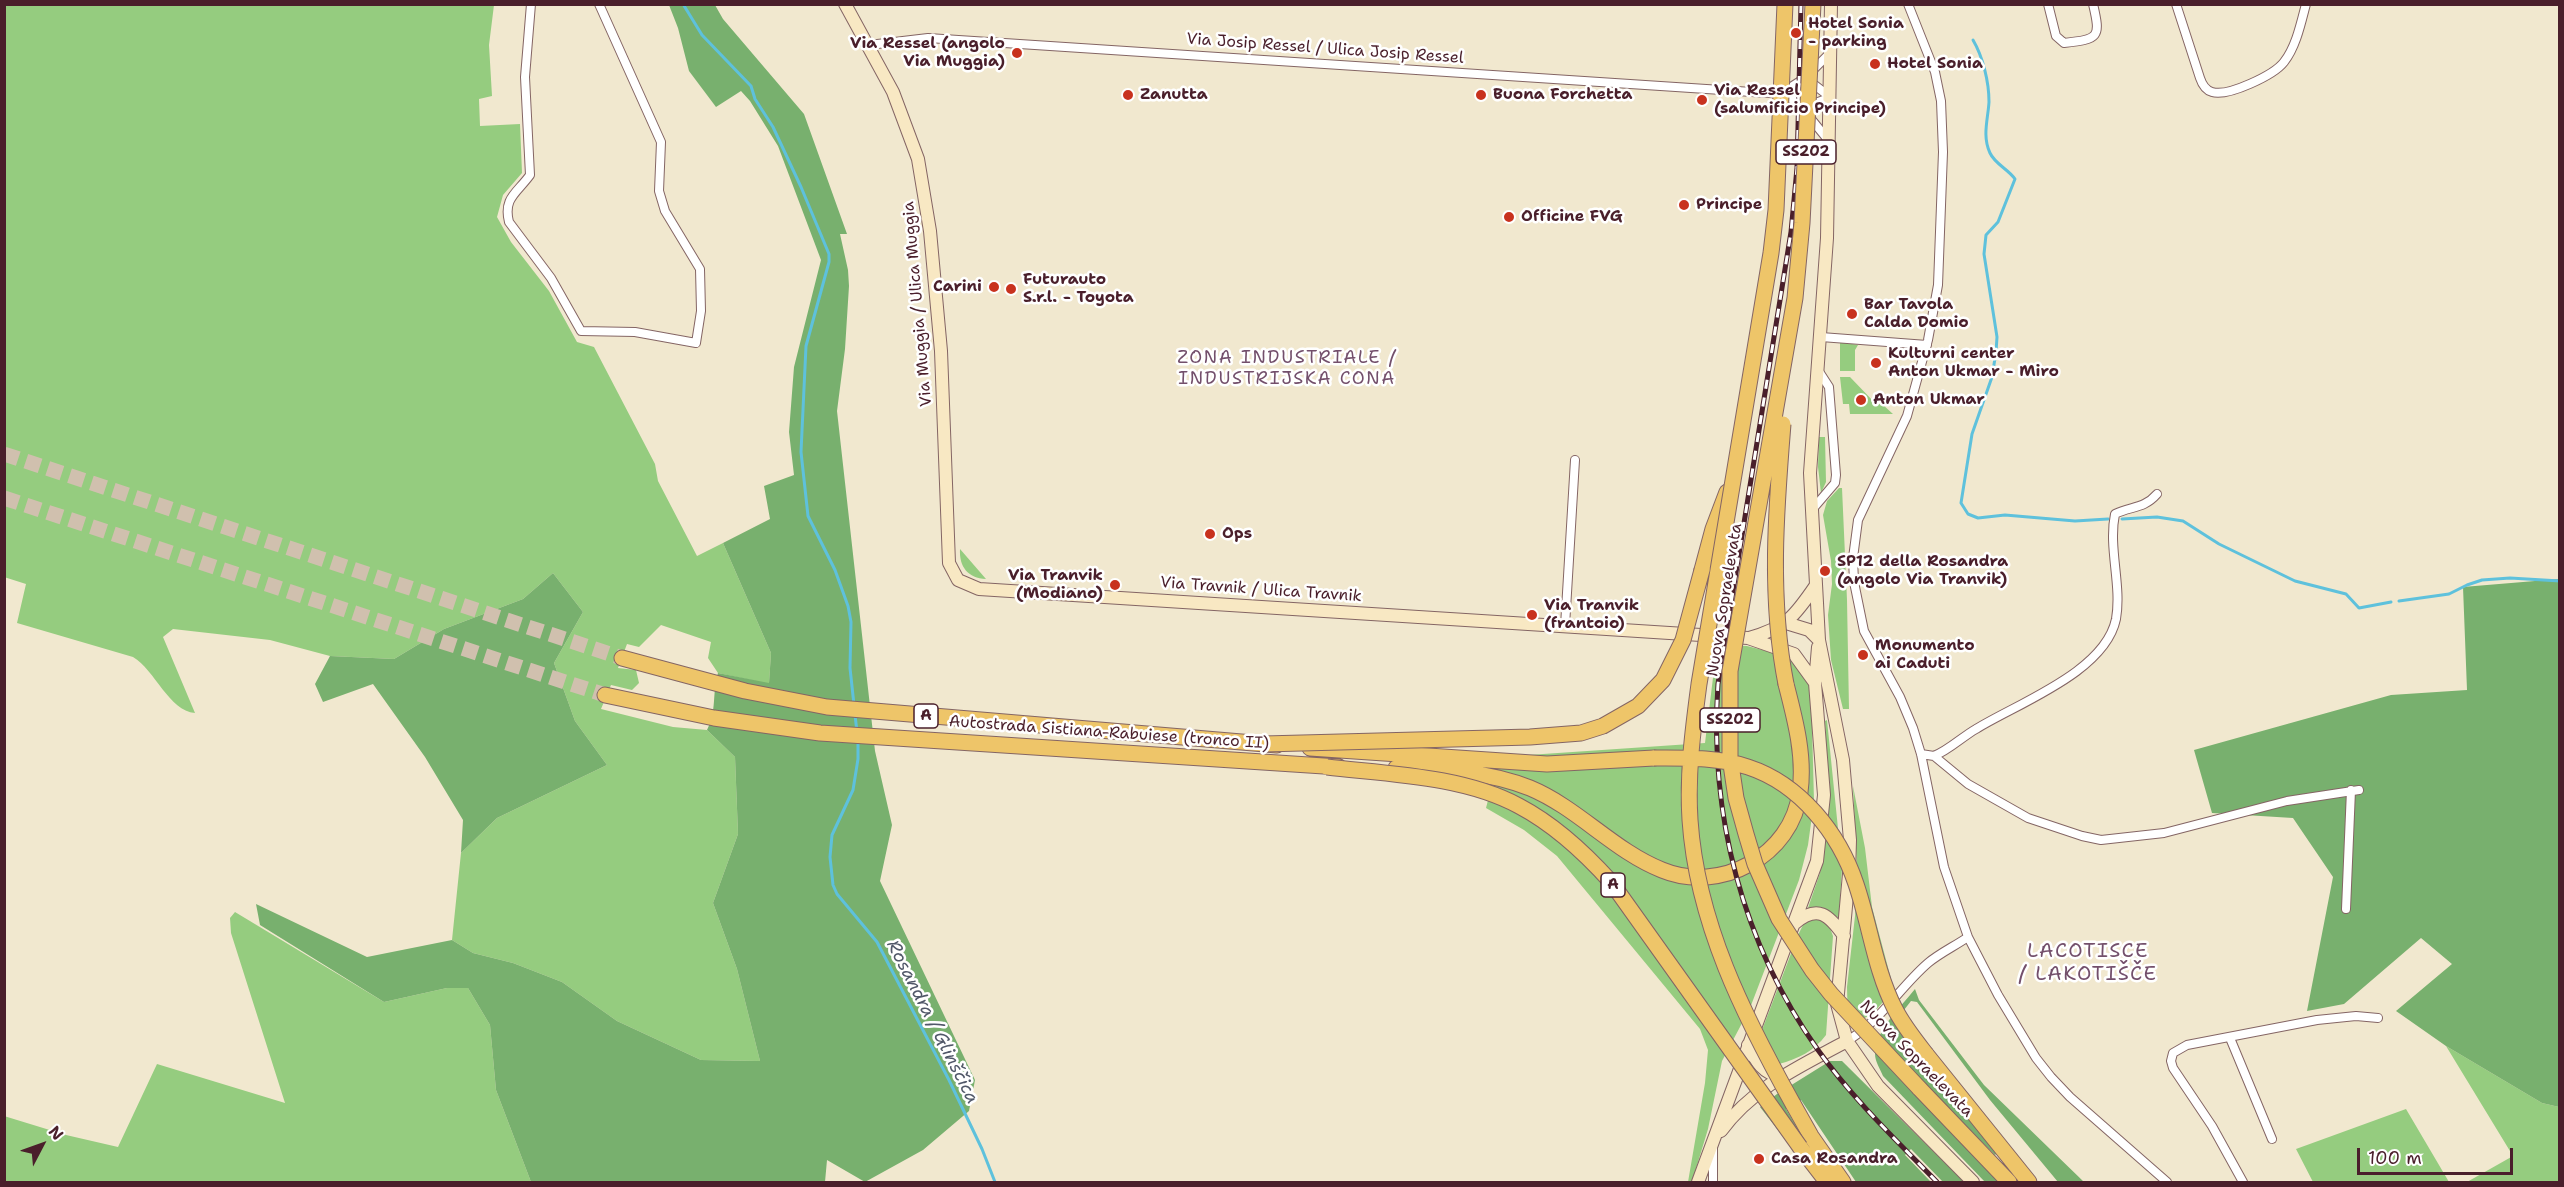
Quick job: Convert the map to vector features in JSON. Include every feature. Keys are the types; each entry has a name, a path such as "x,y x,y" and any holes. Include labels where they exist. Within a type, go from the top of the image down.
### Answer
{"highway":[{"path":"1776,4 1776,210"},
{"name":"Nuova Sopraelevata","path":"1785,4 1776,210 1771,253 1731,481 1692,735 1690,820 1698,873 1719,952 1750,1023 1793,1104 1811,1136 1843,1182"},
{"name":"Nuova Sopraelevata","path":"1813,4 1802,224 1795,298 1730,671 1730,758 1735,788 1755,864 1779,919 1795,945 1812,970 1854,1021 2009,1182"},
{"name":"A","path":"1327,767 1430,769 1491,775 1532,789 1567,809 1635,858 1664,871 1689,878 1715,877 1740,870 1763,856 1781,838 1792,820 1800,794 1801,774 1796,726 1786,684 1777,622 1776,562 1784,408 1795,298"},
{"name":"A","path":"1264,744 1556,736 1581,733 1620,718 1652,694 1674,660 1683,640 1713,529 1731,481"},
{"name":"Autostrada Sistiana-Rabuiese (tronco II)","path":"622,658 715,684 827,707 1264,744"},
{"name":"Autostrada Sistiana-Rabuiese (tronco II)","path":"605,695 714,718 820,732 1327,767"},
{"name":"A","path":"1264,744 1392,755 1548,764 1689,758 1724,761 1750,768 1796,795 1816,814 1832,835 1856,883 1882,978 1895,1011 1926,1054 2029,1182"},
{"name":"A","path":"1327,767 1418,777 1473,789 1517,805 1551,825 1584,852 1611,882 1827,1182"}],"main road":[{"name":"Via Muggia / Ulica Muggia","path":"845,4 893,92 920,170 930,231 941,351 949,563 958,579"},
{"path":"1698,1182 1817,861 1821,837 1824,795 1815,683 1819,640 1810,511 1810,473 1827,238 1831,4"},
{"name":"Via Travnik / Ulica Travnik","path":"958,579 979,589 1748,638 1794,654"},
{"name":"Via Travnik / Ulica Travnik","path":"1748,638 1768,633 1786,623 1802,606 1816,585"},
{"path":"1786,623 1809,630 1819,640 1836,721 1847,805 1849,874 1837,1004 1847,1041 1878,1086 1973,1182"},
{"path":"1794,654 1804,653 1813,648 1819,640"},
{"path":"1794,654 1815,683"},
{"path":"1794,924 1805,915 1822,914 1833,921 1844,936"},
{"path":"1713,1142 1740,1107 1761,1090 1847,1041"},
{"path":"1748,1045 1763,1070 1773,1076 1782,1077"}],"street":[{"path":"531,4 525,77 530,175 508,203 506,211 509,222 551,278 581,331 635,332 696,344 701,311 700,269 665,211 659,191 661,142 599,4"},
{"path":"1908,4 1935,72 1941,101 1940,265 1936,306 1907,416 1858,520 1853,558 1858,612 1864,632 1900,698 1921,754 1944,867 1968,937 1998,995 2047,1072 2070,1097 2167,1182"},
{"path":"2048,4 2056,36 2064,43 2092,38 2095,35 2098,27 2093,4"},
{"path":"2176,4 2200,78 2205,89 2215,93 2251,83 2280,67 2289,55 2306,4"},
{"name":"Via Josip Ressel / Ulica Josip Ressel","path":"869,45 928,38 1780,94 1796,103 1830,141"},
{"path":"1780,94 1798,83 1831,53"},
{"path":"1796,103 1813,104 1830,97 1812,83 1798,83"},
{"path":"1821,337 1927,345"},
{"path":"1810,511 1821,502 1835,483 1836,475 1829,387 1818,370"},
{"path":"1564,626 1575,460"},
{"path":"1934,756 1974,730 2071,676 2087,664 2107,638 2116,618 2115,514 2148,504 2157,494"},
{"path":"1921,754 1934,756 1968,784 2028,818 2101,840 2173,831 2249,810 2355,790 2346,909"},
{"path":"1847,1041 1870,1026 1928,963 1968,937"},
{"path":"2242,1182 2216,1133 2173,1068 2171,1060 2173,1053 2179,1048 2317,1020 2356,1016 2378,1018"},
{"path":"2230,1038 2272,1139"},
{"path":"1713,1142 1713,1182"}],"green space":[{"path":"4,5 494,5 489,45 492,96 479,99 480,126 520,124 522,173 503,195 497,217 511,242 549,291 577,342 594,347 655,464 658,481 697,556 723,543 771,653 769,684 718,673 708,658 711,642 661,625 639,647 627,644 618,668 636,670 639,683 632,690 611,685 601,709 673,727 707,730 735,757 738,834 713,903 737,969 760,1061 701,1060 617,1021 562,982 513,963 473,953 452,940 461,853 497,818 607,765 575,721 554,663 583,612 553,573 523,599 444,629 394,659 330,656 270,640 173,629 163,637 195,713 186,711 177,705 141,663 133,657 17,623 26,584 4,577"},
{"path":"669,5 715,5 723,19 804,114 847,234 840,234 849,286 845,349 837,411 875,751 892,825 880,881 975,1080 969,1111 923,1150 865,1182 827,1160 825,1182 531,1182 496,1090 490,1025 468,988 447,988 384,1002 260,925 256,904 367,957 452,940 473,953 513,963 562,982 617,1021 701,1060 760,1061 737,969 713,903 738,834 735,757 707,730 712,716 718,673 769,683 771,653 723,543 770,519 764,486 794,475 789,432 794,367 821,260 778,146 750,101 741,91 716,107 689,71 678,28"},
{"path":"1840,342 1858,345 1855,350 1855,371 1840,371"},
{"path":"1840,377 1850,377 1875,403 1882,404 1893,414 1850,414 1849,404 1843,404"},
{"path":"1819,437 1825,437 1826,482 1821,493 1818,467"},
{"path":"1839,488 1842,488 1849,709 1843,709 1831,660 1828,615 1832,584 1831,561 1823,515 1827,501"},
{"path":"960,549 986,579 974,576 966,570 961,561"},
{"path":"553,573 583,612 554,663 575,721 607,765 497,818 461,853 463,820 425,757 373,684 323,702 315,684 330,656 394,659 444,629 523,599"},
{"path":"2559,579 2559,1107 2542,1103 2446,1046 2396,1011 2452,964 2421,938 2344,1004 2307,1011 2333,877 2293,818 2212,813 2194,750 2391,695 2467,690 2463,587"},
{"path":"1717,645 1747,646 1786,656 1794,661 1811,688 1814,801 1808,845 1799,880 1750,1008 1722,1061 1708,1129 1692,1182 1688,1182 1705,1083 1708,1050 1700,1029 1557,856 1524,830 1486,808 1499,757 1705,743"},
{"path":"1827,720 1842,868 1839,918 1826,910 1808,908 1820,873 1829,819 1825,721"},
{"path":"1853,786 1865,848 1872,907 1894,990 1873,1013 1848,1028 1847,987 1855,916 1857,869"},
{"path":"235,912 384,1002 447,988 468,988 490,1025 496,1090 531,1182 5,1182 4,1116 66,1135 118,1147 157,1064 285,1103 231,933 230,918"},
{"path":"1811,919 1825,923 1833,936 1826,1035 1805,1054 1779,1064 1759,1038 1798,935 1803,925"},
{"path":"1915,989 1919,1000 1984,1085 2084,1182 2058,1182 1990,1100 1917,1002 1911,1001 1904,1010 1997,1153 1995,1155 1924,1083 2001,1182 1985,1182 1883,1076 1875,1057 1876,1045 1884,1027"},
{"path":"2446,1046 2542,1103 2559,1107 2559,1182 2467,1182 2513,1156"},
{"path":"1830,1061 1842,1061 1964,1182 1943,1182 1911,1149 1905,1155 1931,1182 1856,1182 1801,1100 1786,1109 1806,1143 1795,1152 1760,1107"},
{"path":"2406,1109 2449,1182 2313,1182 2296,1149"}],"waterway":[{"name":"Rosandra / Glinščica","path":"683,4 702,35 751,86 755,99 773,127 801,187 829,254 829,262 806,346 801,452 808,516 835,570 848,606 851,622 850,668 854,705"},
{"path":"1973,40 1985,70 1988,86 1986,134 1988,147 1995,160 2015,179 1998,222 1986,235 1984,254 1997,337 1996,352 1992,377 1972,434 1961,503 1968,514 1978,518 2005,515 2075,521 2108,519"},
{"path":"2122,519 2157,517 2183,521 2219,544 2295,581 2346,594 2359,608 2391,602"},
{"path":"2399,601 2449,594 2482,580 2510,578 2560,581"},
{"name":"Rosandra / Glinščica","path":"855,715 857,732"},
{"name":"Rosandra / Glinščica","path":"858,742 853,790 832,835 830,857 833,885 837,894 877,942 949,1080 995,1182"}],"tunnel":[{"path":"4,454 622,658"},
{"path":"4,498 605,695"}],"railway":[{"path":"1801,4 1797,168 1791,232 1718,684 1719,781 1736,876 1769,966 1792,1009 1818,1050 1845,1085 1937,1182"}],"place":[{"name":"Hotel Sonia - parking","path":"1796,33"},
{"name":"Via Ressel (angolo Via Muggia)","path":"1017,53"},
{"name":"Hotel Sonia","path":"1875,64"},
{"name":"Zanutta","path":"1128,95"},
{"name":"Buona Forchetta","path":"1481,95"},
{"name":"Via Ressel (salumificio Principe)","path":"1702,100"},
{"name":"Principe","path":"1684,205"},
{"name":"Officine FVG","path":"1509,217"},
{"name":"Carini","path":"994,287"},
{"name":"Futurauto S.r.l. - Toyota","path":"1011,289"},
{"name":"Bar Tavola Calda Domio","path":"1852,314"},
{"name":"Kulturni center Anton Ukmar - Miro","path":"1876,363"},
{"name":"Anton Ukmar","path":"1861,400"},
{"name":"Ops","path":"1210,534"},
{"name":"SP12 della Rosandra (angolo Via Tranvik)","path":"1825,571"},
{"name":"Via Tranvik (Modiano)","path":"1115,585"},
{"name":"Via Tranvik (frantoio)","path":"1532,615"},
{"name":"Monumento ai Caduti","path":"1863,655"},
{"name":"Casa Rosandra","path":"1759,1159"}],"district":[{"name":"ZONA INDUSTRIALE / INDUSTRIJSKA CONA","path":"1287,368"},
{"name":"LACOTISCE / LAKOTIŠČE","path":"2088,964"}]}
